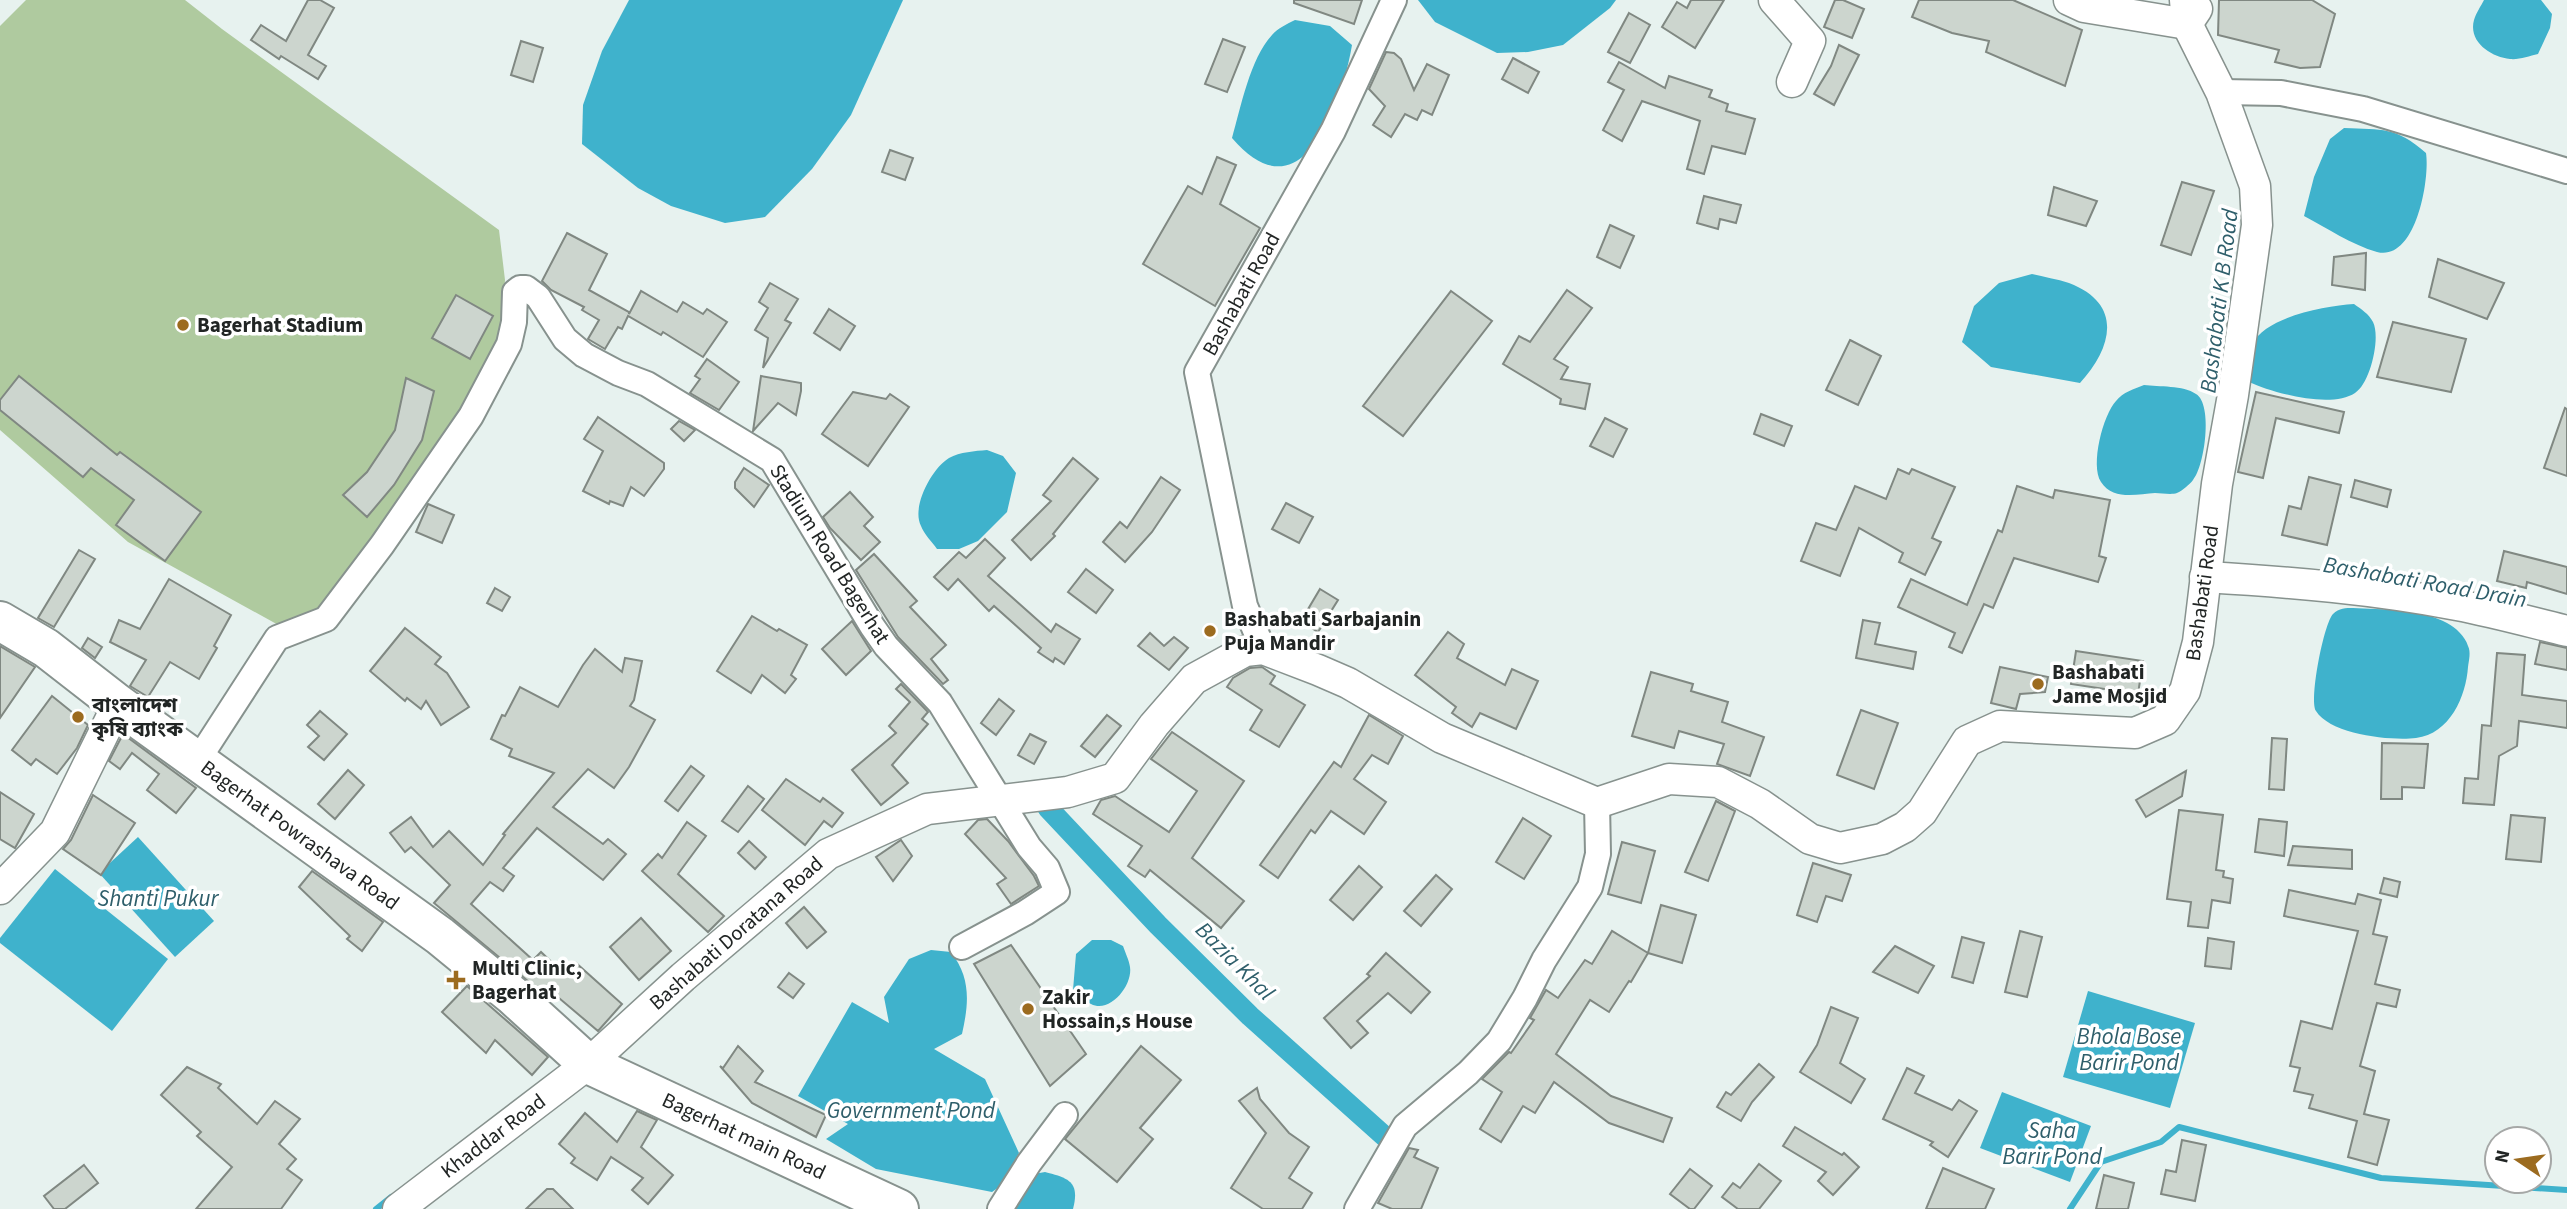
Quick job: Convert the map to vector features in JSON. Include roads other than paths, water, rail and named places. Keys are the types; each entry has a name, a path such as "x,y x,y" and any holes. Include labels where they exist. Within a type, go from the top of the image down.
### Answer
{"main road":[{"name":"Bagerhat Powrashava Road","path":"0,621 46,648 118,704 440,936 512,995 588,1064"},
{"name":"Bagerhat main Road","path":"588,1064 899,1209"}],"street":[{"name":"Bashabati Road","path":"1263,649 1245,606 1197,372 1333,131 1394,0"},
{"path":"1774,0 1810,41 1792,82"},
{"path":"2069,0 2084,7 2192,8"},
{"name":"Bashabati Road","path":"1597,803 1669,779 1718,782 1760,804 1810,839 1840,848 1882,839 1905,827 1922,812 1967,741 2000,726 2135,733 2165,720 2185,691 2198,642 2217,484 2234,395 2258,225 2255,186 2192,8"},
{"path":"2221,92 2281,93 2363,109 2567,171"},
{"name":"Stadium Road Bagerhat","path":"198,760 277,638 326,619 382,545 471,416 509,344 514,322 516,290 526,288 538,297 565,339 583,355 647,384 772,460 886,646 940,703 1010,800 1029,847 1047,868 1057,892 1025,914 962,947"},
{"path":"2205,577 2318,585 2397,595 2458,605 2567,631"},
{"name":"Bashabati Doratana Road","path":"588,1064 683,977 828,853 927,809 1068,792 1115,778 1154,725 1194,679 1245,651 1263,649"},
{"path":"1263,649 1348,683 1442,738 1597,803 1598,854 1590,887 1544,960 1525,998 1499,1041 1468,1073 1405,1126 1357,1209"},
{"path":"0,889 55,832 118,704"},
{"name":"Khaddar Road","path":"398,1209 588,1064"},
{"path":"1000,1209 1029,1163 1065,1115"}],"water":[{"path":"629,0 903,0 851,115 812,169 765,217 725,223 671,206 638,188 582,144 583,105 602,51"},
{"path":"1418,0 1616,0 1610,8 1563,45 1528,52 1497,53 1435,22"},
{"path":"2484,0 2541,0 2552,14 2550,28 2538,54 2510,59 2489,52 2483,47 2474,35 2473,28 2475,17"},
{"path":"1295,20 1330,26 1352,45 1339,96 1328,122 1314,144 1298,160 1279,166 1257,160 1232,138 1247,84 1264,45 1274,33"},
{"path":"2344,128 2388,131 2406,138 2426,153 2426,181 2418,216 2402,244 2390,252 2377,252 2358,245 2304,216 2314,177 2330,139"},
{"path":"2032,274 2069,283 2087,292 2105,315 2107,328 2100,356 2080,383 1991,367 1962,342 1974,306 1999,283"},
{"path":"2354,304 2373,322 2376,339 2369,371 2355,393 2332,400 2302,398 2249,382 2250,348 2270,326 2313,310"},
{"path":"2144,385 2191,391 2201,400 2206,422 2201,462 2193,480 2177,493 2119,494 2106,488 2098,474 2097,453 2111,408 2122,395"},
{"path":"987,450 1003,456 1016,473 1007,512 978,541 959,549 937,549 924,532 919,518 921,499 930,479 949,458"},
{"path":"2353,608 2427,615 2450,625 2465,639 2470,653 2464,690 2454,712 2438,729 2416,738 2363,735 2335,726 2316,711 2316,677 2329,620 2338,611"},
{"name":"Shanti Pukur","path":"138,837 214,921 175,957 99,873"},
{"path":"55,869 168,959 112,1031 0,943 0,938"},
{"path":"1092,940 1111,940 1123,946 1129,964 1128,982 1119,996 1106,1005 1091,1004 1073,990 1076,954"},
{"name":"Government Pond","path":"931,950 951,952 962,971 967,991 962,1034 934,1049 985,1079 1019,1153 1002,1185 992,1192 876,1169 826,1139 848,1124 798,1096 852,1002 889,1023 884,997 909,959"},
{"name":"Bhola Bose Barir Pond","path":"2088,991 2195,1023 2170,1108 2063,1077"},
{"name":"Saha Barir Pond","path":"2002,1092 2091,1126 2070,1182 1980,1148"},
{"path":"1045,1172 1071,1183 1075,1193 1073,1209 1014,1209 1034,1174"}],"waterway":[{"name":"Bazia Khal","path":"1048,808 1158,925 1250,1016 1392,1143"},
{"path":"2070,1209 2101,1162 2161,1142 2179,1127 2381,1178 2567,1190"},
{"path":"376,1209 391,1197"}],"place":[{"name":"Bagerhat Stadium","path":"183,325"},
{"name":"Bashabati Sarbajanin Puja Mandir","path":"1210,631"},
{"name":"Bashabati Jame Mosjid","path":"2038,684"},
{"name":"বাংলাদেশ কৃষি ব্যাংক","path":"78,717"},
{"name":"Multi Clinic, Bagerhat","path":"456,980"},
{"name":"Zakir Hossain,s House","path":"1028,1009"}],"water label":[{"name":"Bashabati K B Road","path":"2219,301"},
{"name":"Bashabati Road Drain","path":"2425,582"}]}
